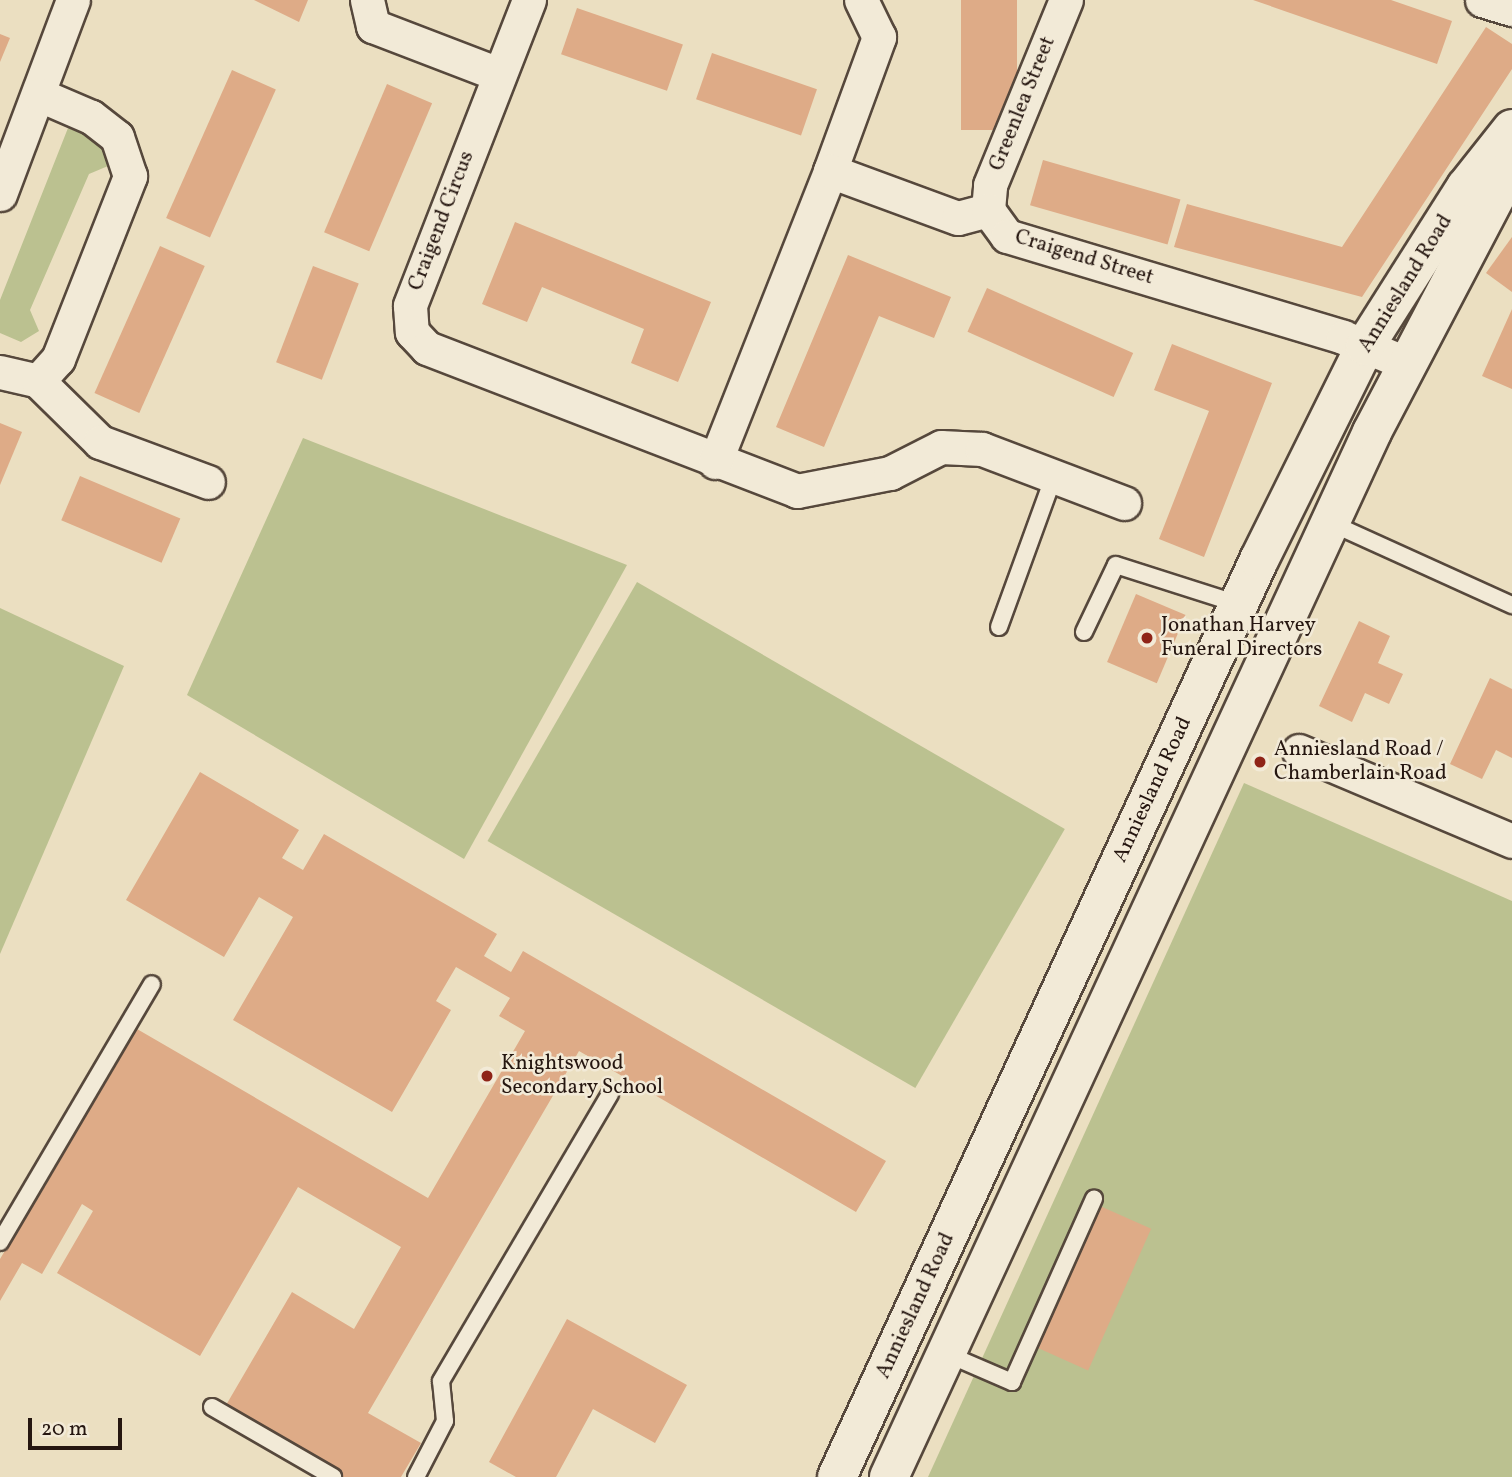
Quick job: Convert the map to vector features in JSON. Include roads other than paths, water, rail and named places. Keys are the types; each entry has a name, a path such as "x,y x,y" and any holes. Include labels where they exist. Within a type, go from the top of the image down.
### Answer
{"street":[{"path":"0,194 40,95 73,0"},
{"path":"367,0 373,26 498,74"},
{"name":"Craigend Circus","path":"529,0 414,290 412,332 427,348 715,462 797,491 890,473 941,447 982,449 1124,503"},
{"path":"715,462 830,171 879,37 861,0"},
{"name":"Greenlea Street","path":"988,209 990,185 1066,0"},
{"path":"1482,0 1512,9"},
{"path":"38,381 58,359 130,176 117,137 91,117 40,95"},
{"name":"Anniesland Road","path":"837,1477 1238,604 1365,346 1466,187 1512,129"},
{"name":"Anniesland Road","path":"889,1477 1331,523 1408,364 1512,165"},
{"path":"830,171 958,218 988,209"},
{"name":"Craigend Street","path":"988,209 1007,236 1365,346 1408,364"},
{"path":"0,372 38,381 100,442 208,482"},
{"path":"1298,751 1512,841"}],"lane":[{"path":"999,627 1054,476"},
{"path":"1331,523 1512,605"},
{"path":"1084,632 1116,565 1238,604"},
{"path":"0,1242 152,984"},
{"path":"416,1477 445,1421 441,1381 610,1094"},
{"path":"947,1354 1012,1382 1094,1199"},
{"path":"212,1407 333,1477"}],"place":[{"name":"Jonathan Harvey Funeral Directors","path":"1147,638"},
{"name":"Anniesland Road / Chamberlain Road","path":"1260,762"},
{"name":"Knightswood Secondary School","path":"487,1076"}]}
